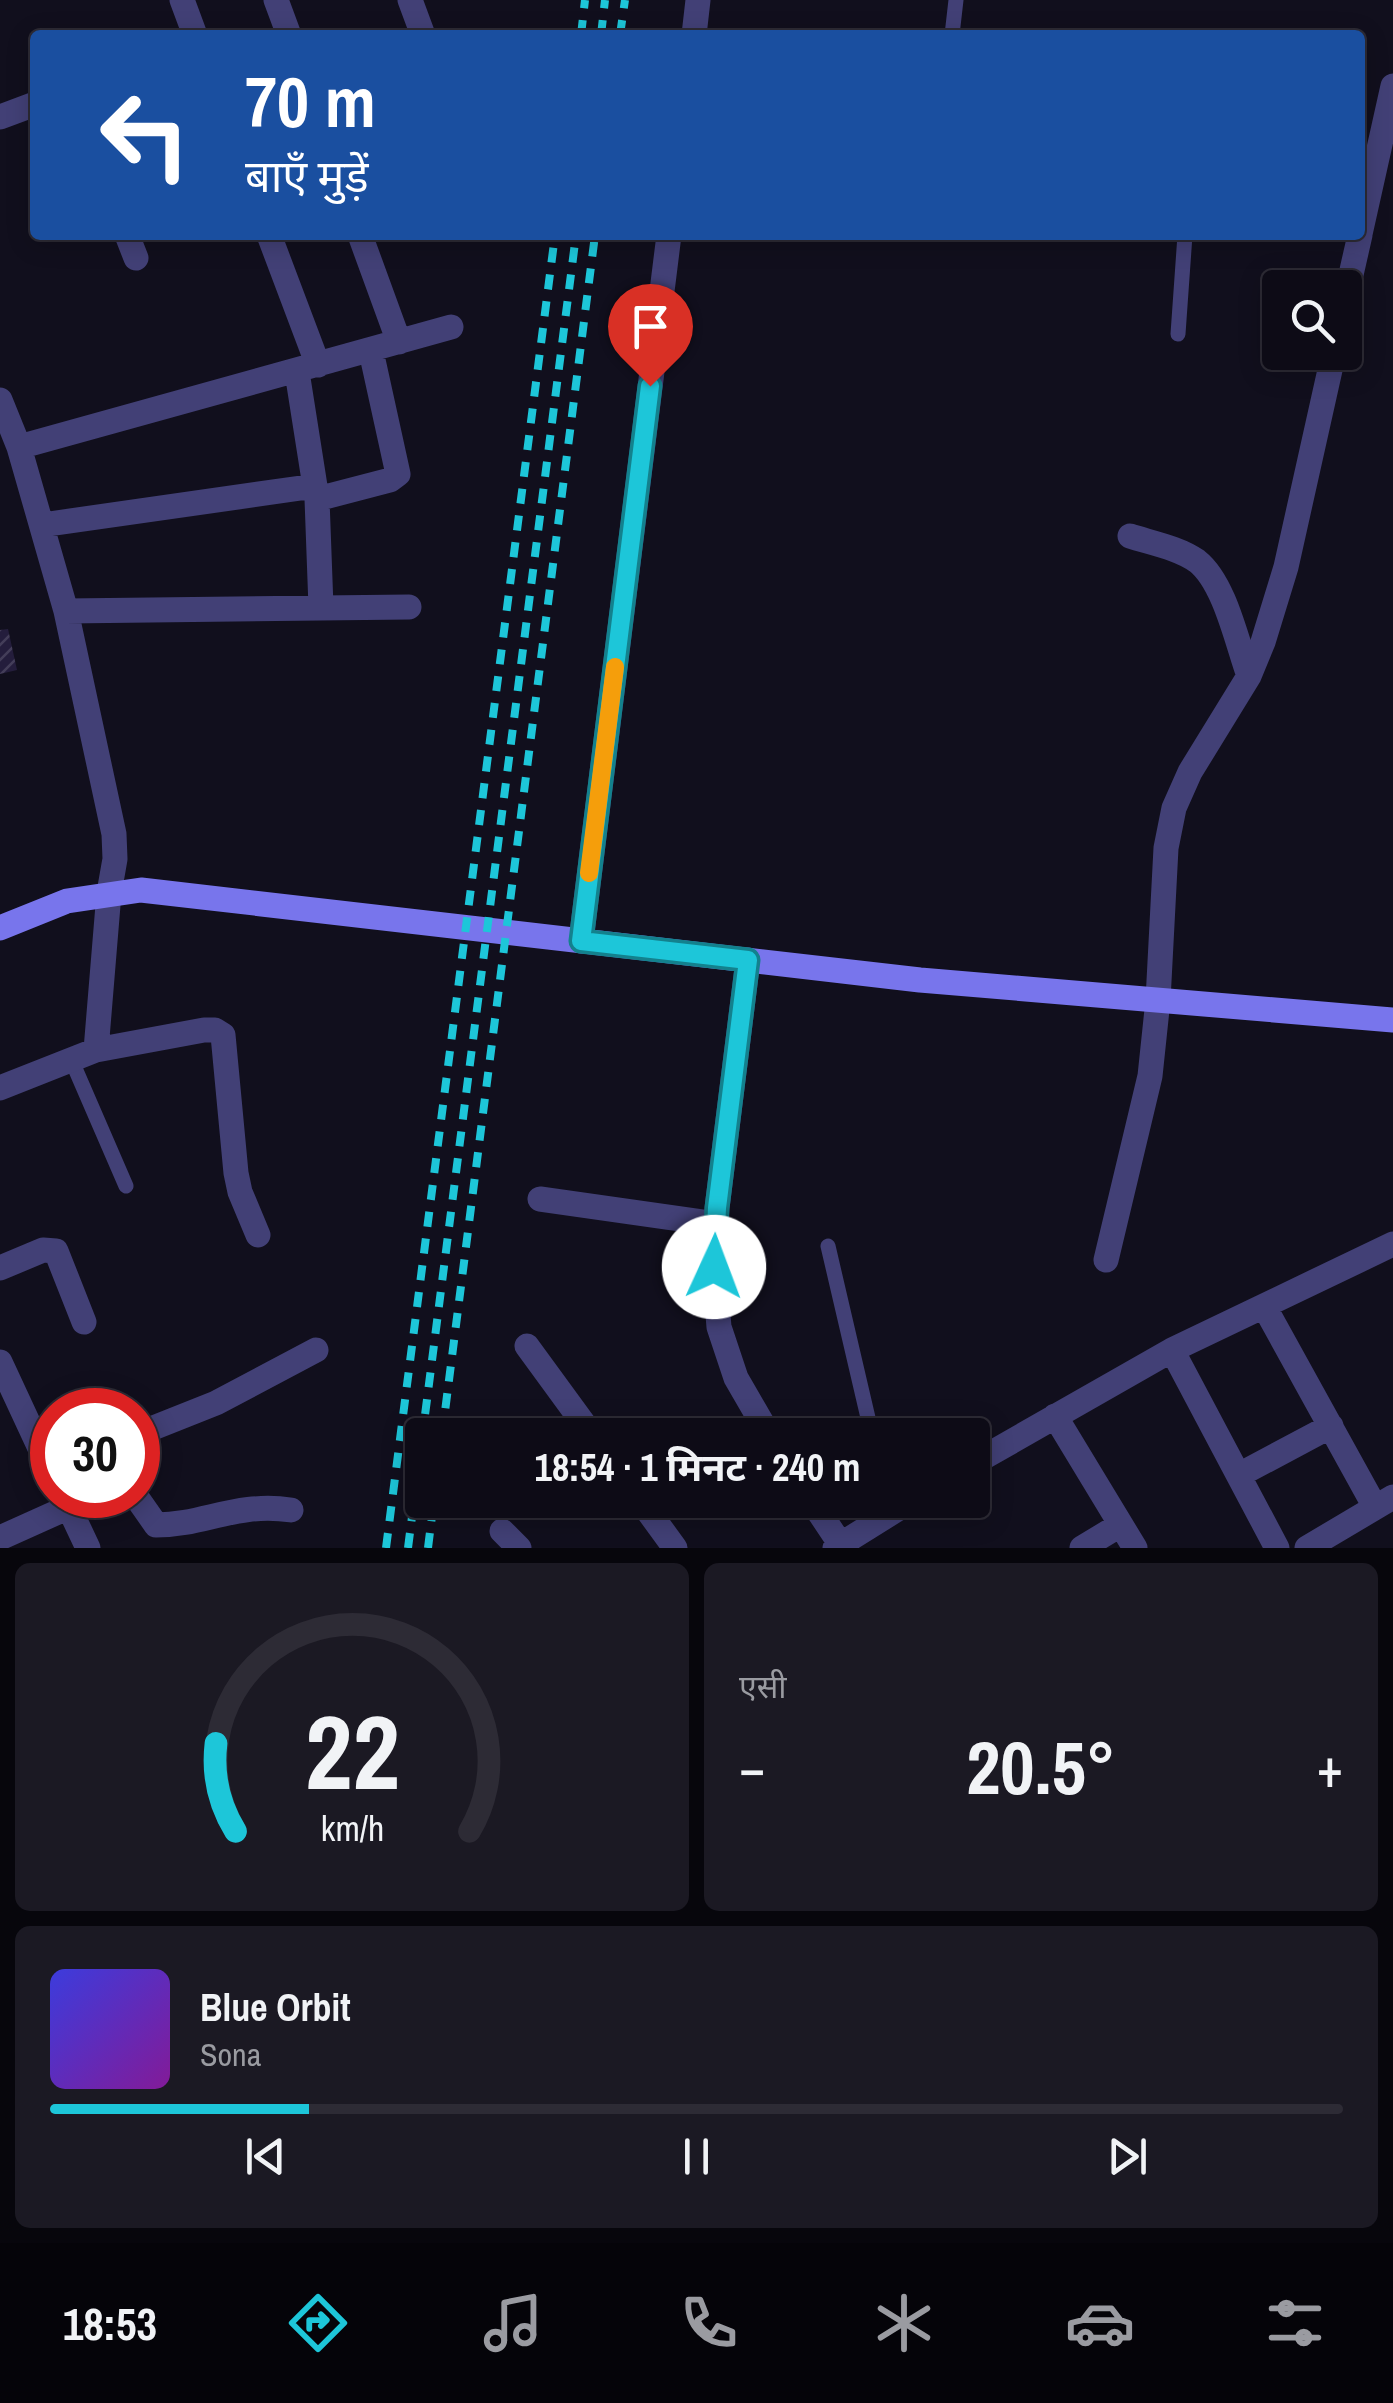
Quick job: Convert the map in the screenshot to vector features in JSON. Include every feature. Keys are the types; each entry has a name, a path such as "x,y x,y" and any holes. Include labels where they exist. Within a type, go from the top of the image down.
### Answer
{"street":[{"path":"182,0 193,30"},
{"path":"276,0 287,30"},
{"path":"410,0 421,30"},
{"path":"695,30 698,0"},
{"path":"1365,212 1393,86"},
{"path":"0,117 30,106"},
{"path":"270,240 307,368 321,607"},
{"path":"362,240 399,342"},
{"path":"581,941 667,240"},
{"path":"1352,270 1359,240"},
{"path":"20,447 451,327"},
{"path":"42,525 390,480 398,474 372,350"},
{"path":"1106,1260 1150,1076 1166,848 1174,808 1190,772 1249,676 1263,642 1286,566 1330,370"},
{"path":"0,400 20,447 66,610 114,834 115,859 108,893 96,1050"},
{"path":"1130,536 1184,554 1199,562 1211,576 1249,676"},
{"path":"66,610 409,607"},
{"path":"0,928 68,901 141,890 920,980 1393,1020"},
{"path":"748,960 714,1267 719,1327 736,1378 758,1418"},
{"path":"0,1088 96,1050 216,1030 223,1035 236,1173 258,1235"},
{"path":"540,1199 716,1224"},
{"path":"990,1454 1172,1350 1393,1244"},
{"path":"0,1268 43,1250 56,1251 84,1322"},
{"path":"1264,1306 1331,1426 1384,1502 1307,1548"},
{"path":"527,1346 580,1418"},
{"path":"160,1425 216,1403 316,1350"},
{"path":"1172,1350 1276,1548"},
{"path":"0,1362 30,1424"},
{"path":"1055,1416 1134,1548"},
{"path":"1239,1475 1331,1426"},
{"path":"151,1518 156,1525 234,1510 290,1510"},
{"path":"0,1538 36,1518"},
{"path":"74,1518 88,1548"},
{"path":"653,1518 675,1548"},
{"path":"822,1518 838,1546 877,1518"},
{"path":"1082,1548 1120,1525"}],"lane":[{"path":"953,30 956,0"},
{"path":"1178,334 1185,240"},
{"path":"72,1060 126,1186"},
{"path":"828,1246 868,1418"}],"building":[{"path":"8,629 17,670 0,674 0,630"}],"railway":[{"path":"582,30 585,0"},
{"path":"602,30 605,0"},
{"path":"621,30 625,0"},
{"path":"386,1548 554,240"},
{"path":"408,1548 575,240"},
{"path":"444,1418 594,240"},
{"path":"428,1548 432,1518"}],"slow traffic":[{"path":"589,873 615,667"}],"route":[{"path":"650,386 581,941 748,960 717,1208 714,1267"}]}
